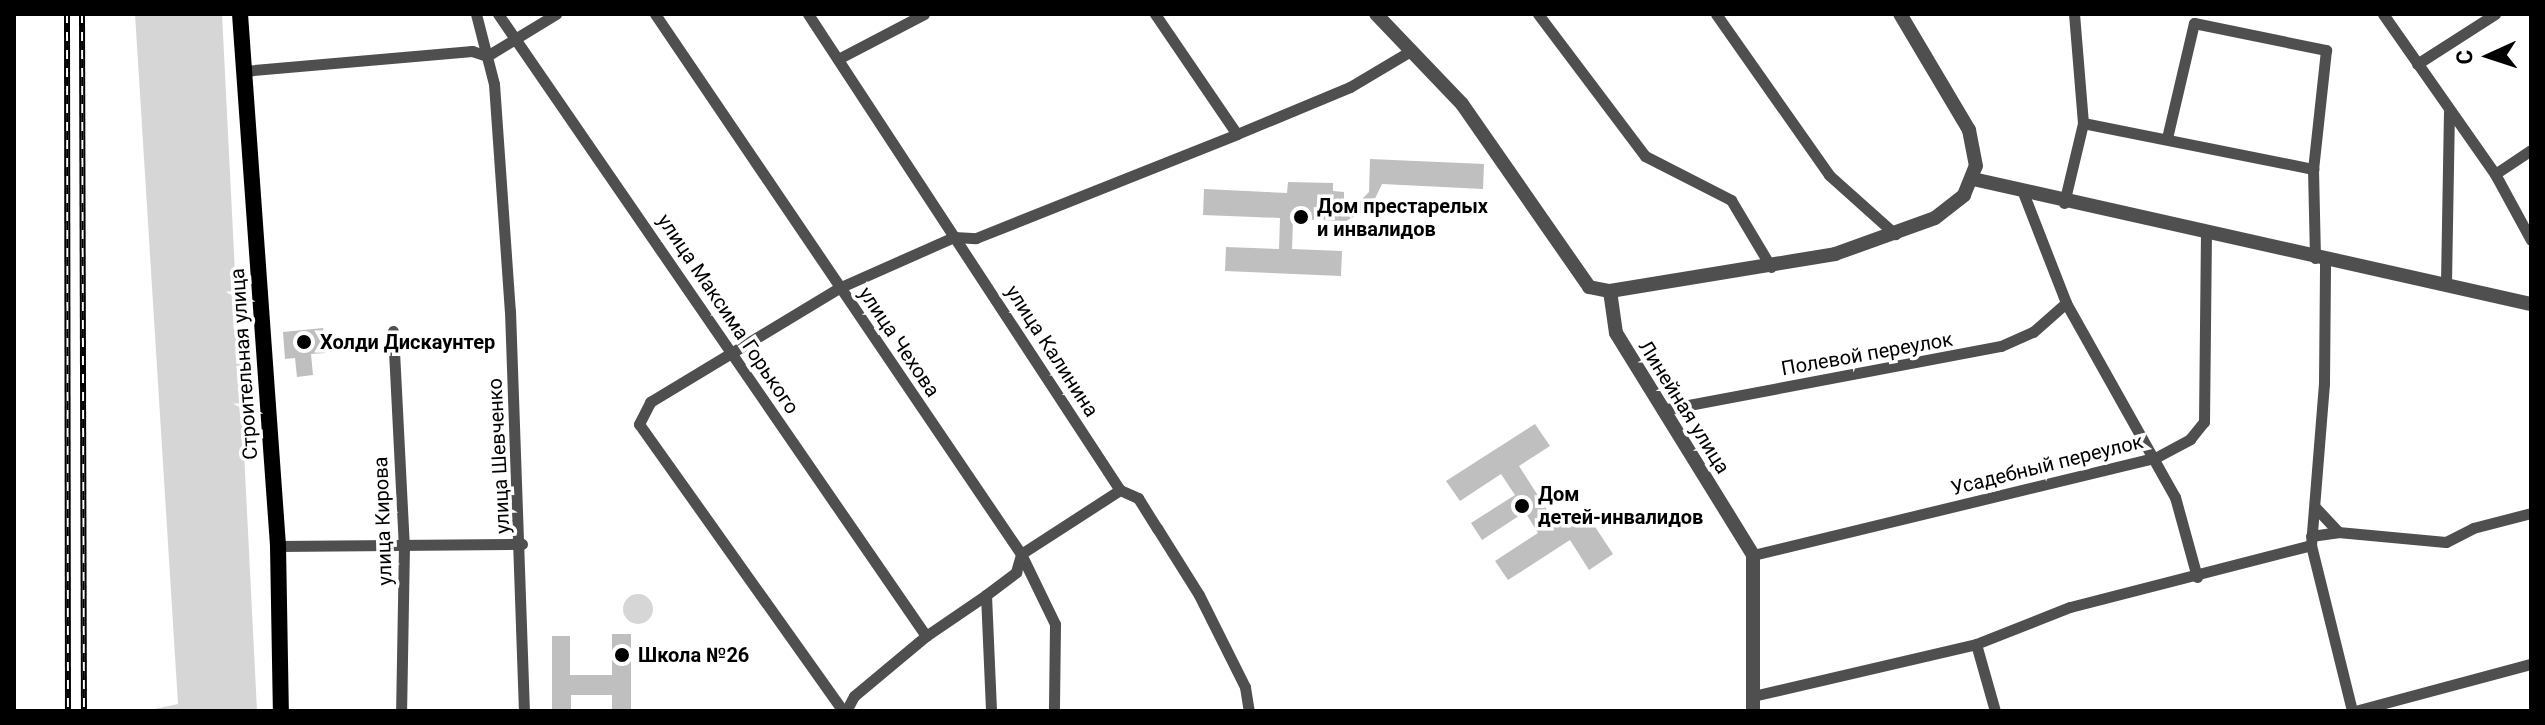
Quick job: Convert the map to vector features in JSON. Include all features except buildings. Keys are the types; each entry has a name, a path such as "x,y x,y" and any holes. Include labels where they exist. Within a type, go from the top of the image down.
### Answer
{"main road":[{"name":"Строительная улица","path":"240,14 278,546 281,711"}],"street":[{"name":"улица Шевченко","path":"476,14 487,56 508,282 522,544 524,711"},
{"name":"улица Максима Горького","path":"498,14 926,636"},
{"path":"243,71 472,51 487,56 556,14"},
{"name":"улица Чехова","path":"655,14 1021,554 1055,624 1054,711"},
{"name":"улица Калинина","path":"808,14 1120,490 1138,498 1199,595 1245,687 1249,711"},
{"path":"838,59 924,14"},
{"path":"1155,14 1237,134"},
{"path":"1376,14 1407,53 1462,104 1589,287 1610,291 1771,267 1895,234 1935,218 1973,179 1969,130 1900,14"},
{"path":"1538,14 1645,156 1731,200 1771,267"},
{"path":"1716,14 1829,175 1895,234"},
{"path":"2064,203 2083,123 2074,14"},
{"path":"2383,14 2495,174 2531,240"},
{"path":"2417,64 2495,14"},
{"path":"2167,138 2194,23 2326,50 2313,169 2320,259 2315,507 2311,541 2354,711 2531,664"},
{"path":"1120,490 1021,554 1016,572 926,636 854,696 844,711 639,424 650,402 841,287 954,237 976,238 1237,134 1350,87 1407,53"},
{"path":"2446,282 2449,111"},
{"path":"2083,123 2313,169"},
{"path":"2495,174 2531,150"},
{"path":"1973,179 2024,195 2320,259 2446,282 2531,304"},
{"path":"2024,195 2066,303 2175,497 2197,577"},
{"name":"Усадебный переулок","path":"1753,555 2155,458 2190,439 2204,422 2206,235"},
{"name":"Линейная улица","path":"1610,291 1616,333 1753,555"},
{"name":"Полевой переулок","path":"1662,410 2001,346 2033,332 2066,303"},
{"name":"улица Кирова","path":"393,331 404,545 401,711"},
{"path":"2315,507 2338,532"},
{"path":"1753,555 1753,703 1976,644 2070,607 2197,577 2338,532 2446,542 2473,528 2531,513"},
{"path":"278,546 522,544"},
{"path":"986,595 991,711"},
{"path":"1976,644 1995,711"}],"shaded area":[{"path":"135,14 222,14 257,711 145,711 178,704"},
{"path":"638,594 649,598 653,609 649,620 638,624 627,620 623,609 627,598"}],"railway":[{"path":"67,14 68,711"},
{"path":"82,14 84,711"}],"place":[{"name":"Дом престарелых и инвалидов","path":"1301,217"},
{"name":"Холди Дискаунтер","path":"304,342"},
{"name":"Дом детей-инвалидов","path":"1522,506"},
{"name":"Школа №26","path":"622,655"}]}
